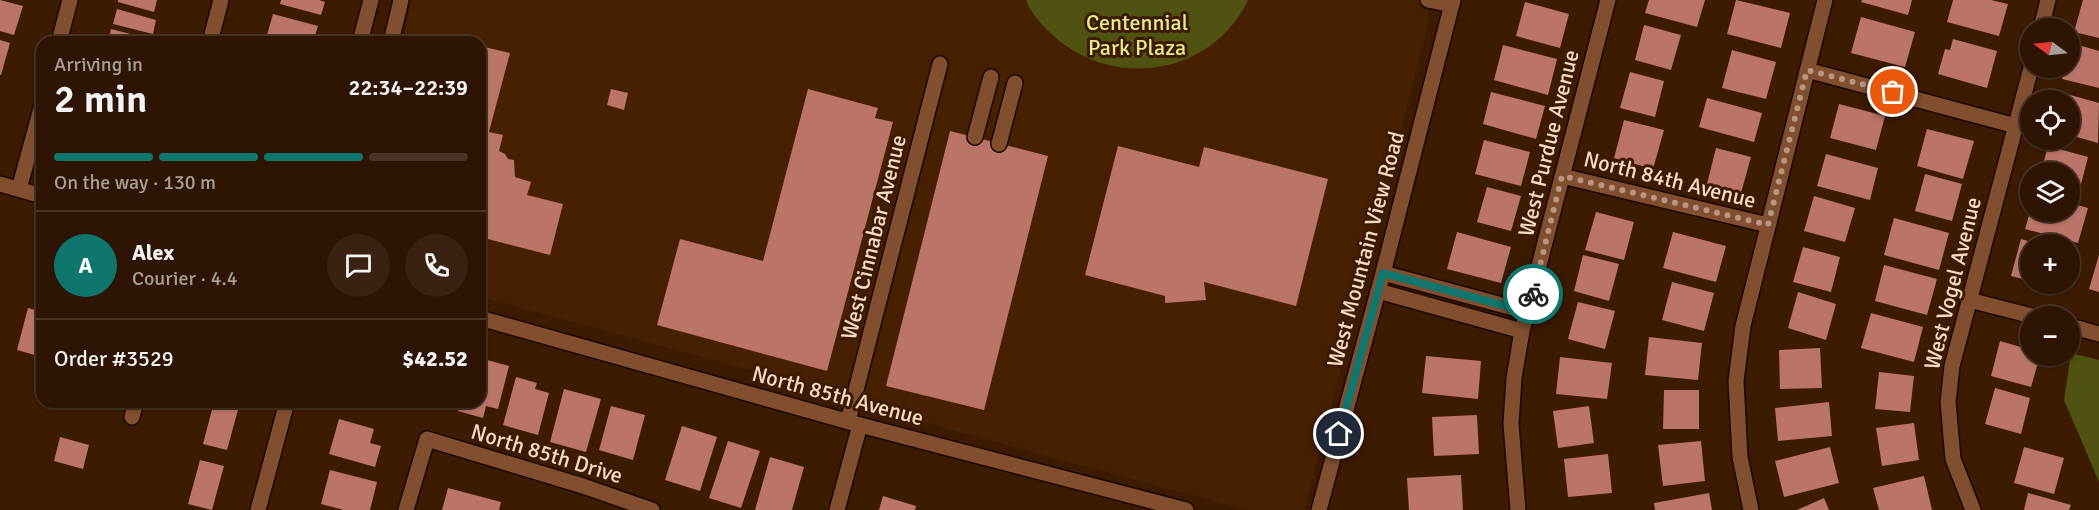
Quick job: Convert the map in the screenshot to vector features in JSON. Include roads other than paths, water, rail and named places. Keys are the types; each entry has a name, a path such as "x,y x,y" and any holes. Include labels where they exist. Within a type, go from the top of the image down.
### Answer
{"street":[{"path":"61,36 70,0"},
{"path":"212,36 221,0"},
{"path":"362,36 371,0"},
{"path":"392,36 401,0"},
{"path":"1428,0 1452,3"},
{"name":"West Purdue Avenue","path":"1518,510 1511,424 1514,378 1522,331 1608,0"},
{"path":"1750,510 1740,458 1736,381 1743,326 1825,0"},
{"path":"2044,18 2048,0"},
{"name":"West Mountain View Road","path":"1319,510 1452,3"},
{"name":"West Cinnabar Avenue","path":"837,510 854,423 940,64"},
{"path":"1807,70 2016,126"},
{"path":"975,137 991,77"},
{"name":"West Vogel Avenue","path":"1973,510 1953,459 1948,410 1952,366 2028,78"},
{"path":"999,144 1015,83"},
{"path":"20,189 36,128"},
{"name":"North 84th Avenue","path":"1562,176 1768,225"},
{"path":"0,184 36,194"},
{"path":"1383,273 1528,312"},
{"path":"1435,307 1440,288"},
{"path":"1378,291 1522,331"},
{"path":"1969,300 2020,313"},
{"name":"North 85th Avenue","path":"486,320 854,423 1186,510"},
{"path":"2080,329 2099,334"},
{"path":"258,510 285,408"},
{"name":"North 85th Drive","path":"406,510 427,439 634,507 652,510"}],"park label":[{"name":"Centennial Park Plaza","path":"1137,34"}]}
